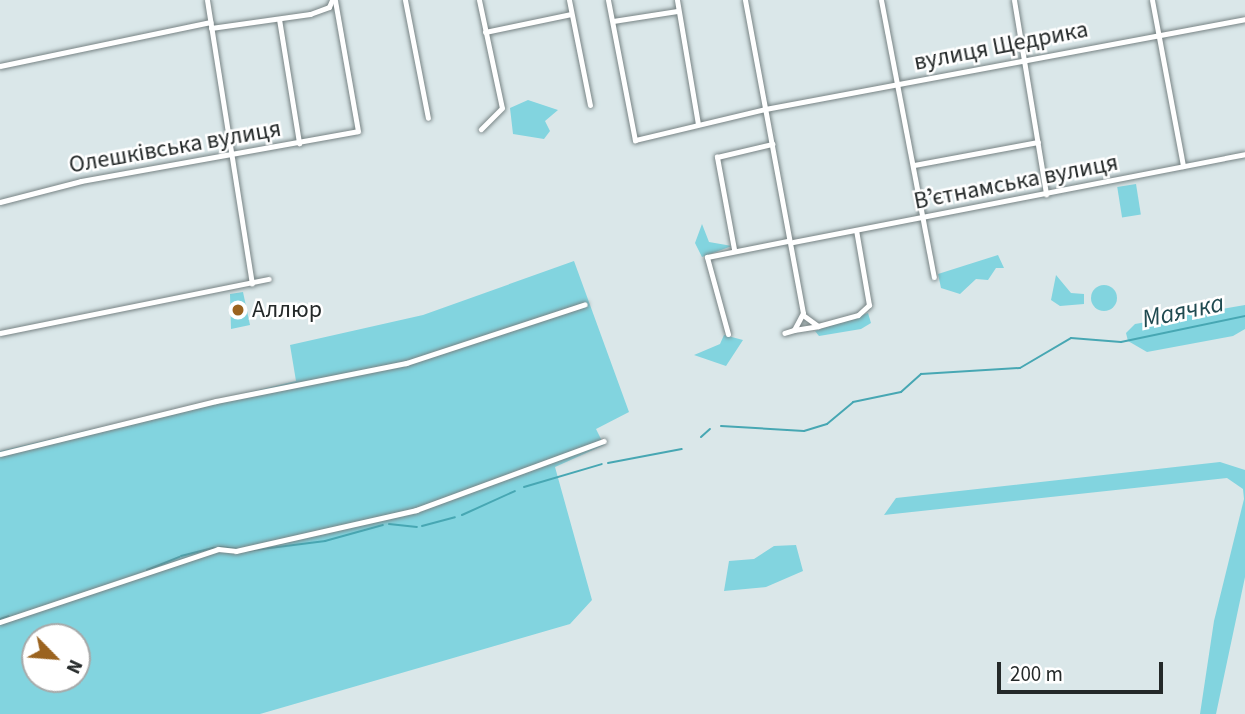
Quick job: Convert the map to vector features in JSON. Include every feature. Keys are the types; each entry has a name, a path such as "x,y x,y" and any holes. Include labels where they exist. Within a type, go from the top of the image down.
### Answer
{"street":[{"path":"207,0 231,140 228,154 252,283"},
{"path":"0,66 210,25 279,19 321,11 333,0"},
{"name":"Олешківська вулиця","path":"0,202 228,154 358,131 333,0"},
{"path":"405,0 428,118"},
{"path":"479,0 502,108 495,121 481,130"},
{"path":"569,0 590,105"},
{"path":"608,0 613,21 677,11"},
{"path":"677,0 698,124"},
{"path":"745,0 803,313 794,330"},
{"path":"881,0 934,277"},
{"path":"1014,0 1046,194"},
{"path":"1152,0 1183,166"},
{"path":"485,32 571,14"},
{"path":"279,19 299,143"},
{"name":"вулиця Щедрика","path":"613,21 633,139 765,109 1245,19"},
{"path":"914,165 1038,142"},
{"path":"728,334 707,257 734,249 718,155 772,144"},
{"name":"Вʼєтнамська вулиця","path":"734,249 856,230 1245,154"},
{"path":"784,333 864,313 869,305 856,230"},
{"path":"0,333 269,279"},
{"path":"0,454 216,401 406,363 585,304"},
{"path":"803,313 818,326"},
{"path":"0,622 66,604 194,556 409,512 604,441"}],"shaded area":[{"path":"528,100 558,110 545,121 550,131 544,139 513,134 510,108"},
{"path":"1136,184 1141,215 1122,218 1117,187"},
{"path":"702,224 709,242 732,246 702,257 695,243"},
{"path":"998,255 1004,268 996,268 988,280 976,279 960,294 941,288 938,274"},
{"path":"574,261 629,412 596,429 604,445 555,467 592,600 570,624 260,714 0,714 0,451 296,381 290,345 423,315"},
{"path":"1056,275 1071,293 1084,294 1084,304 1060,306 1051,300"},
{"path":"1104,285 1113,289 1117,298 1113,307 1104,311 1095,307 1091,298 1095,289"},
{"name":"Аллюр","path":"243,292 250,325 231,329 230,294"},
{"path":"1245,305 1245,329 1233,336 1147,352 1128,341 1126,333 1135,324"},
{"path":"868,313 871,323 861,329 819,336 815,331"},
{"path":"724,335 743,340 726,366 694,355 720,344"},
{"path":"1220,462 1245,470 1245,577 1216,714 1200,714 1214,621 1244,499 1243,489 1227,478 884,515 896,498"},
{"path":"796,545 803,571 766,587 724,591 729,561 754,559 774,546"}],"waterway":[{"name":"Маячка","path":"721,426 804,431 827,424 853,402 901,392 921,374 1020,368 1071,338 1121,342 1245,316"},
{"path":"701,437 710,429"},
{"path":"608,463 682,449"},
{"path":"524,487 602,464"},
{"path":"462,515 515,491"},
{"path":"422,526 455,517"},
{"path":"389,524 417,527"},
{"path":"247,551 325,541 383,525"},
{"path":"220,547 238,549"},
{"path":"181,556 214,548"},
{"path":"147,570 179,557"},
{"path":"0,619 9,616"}],"place":[{"name":"Аллюр","path":"238,310"}]}
